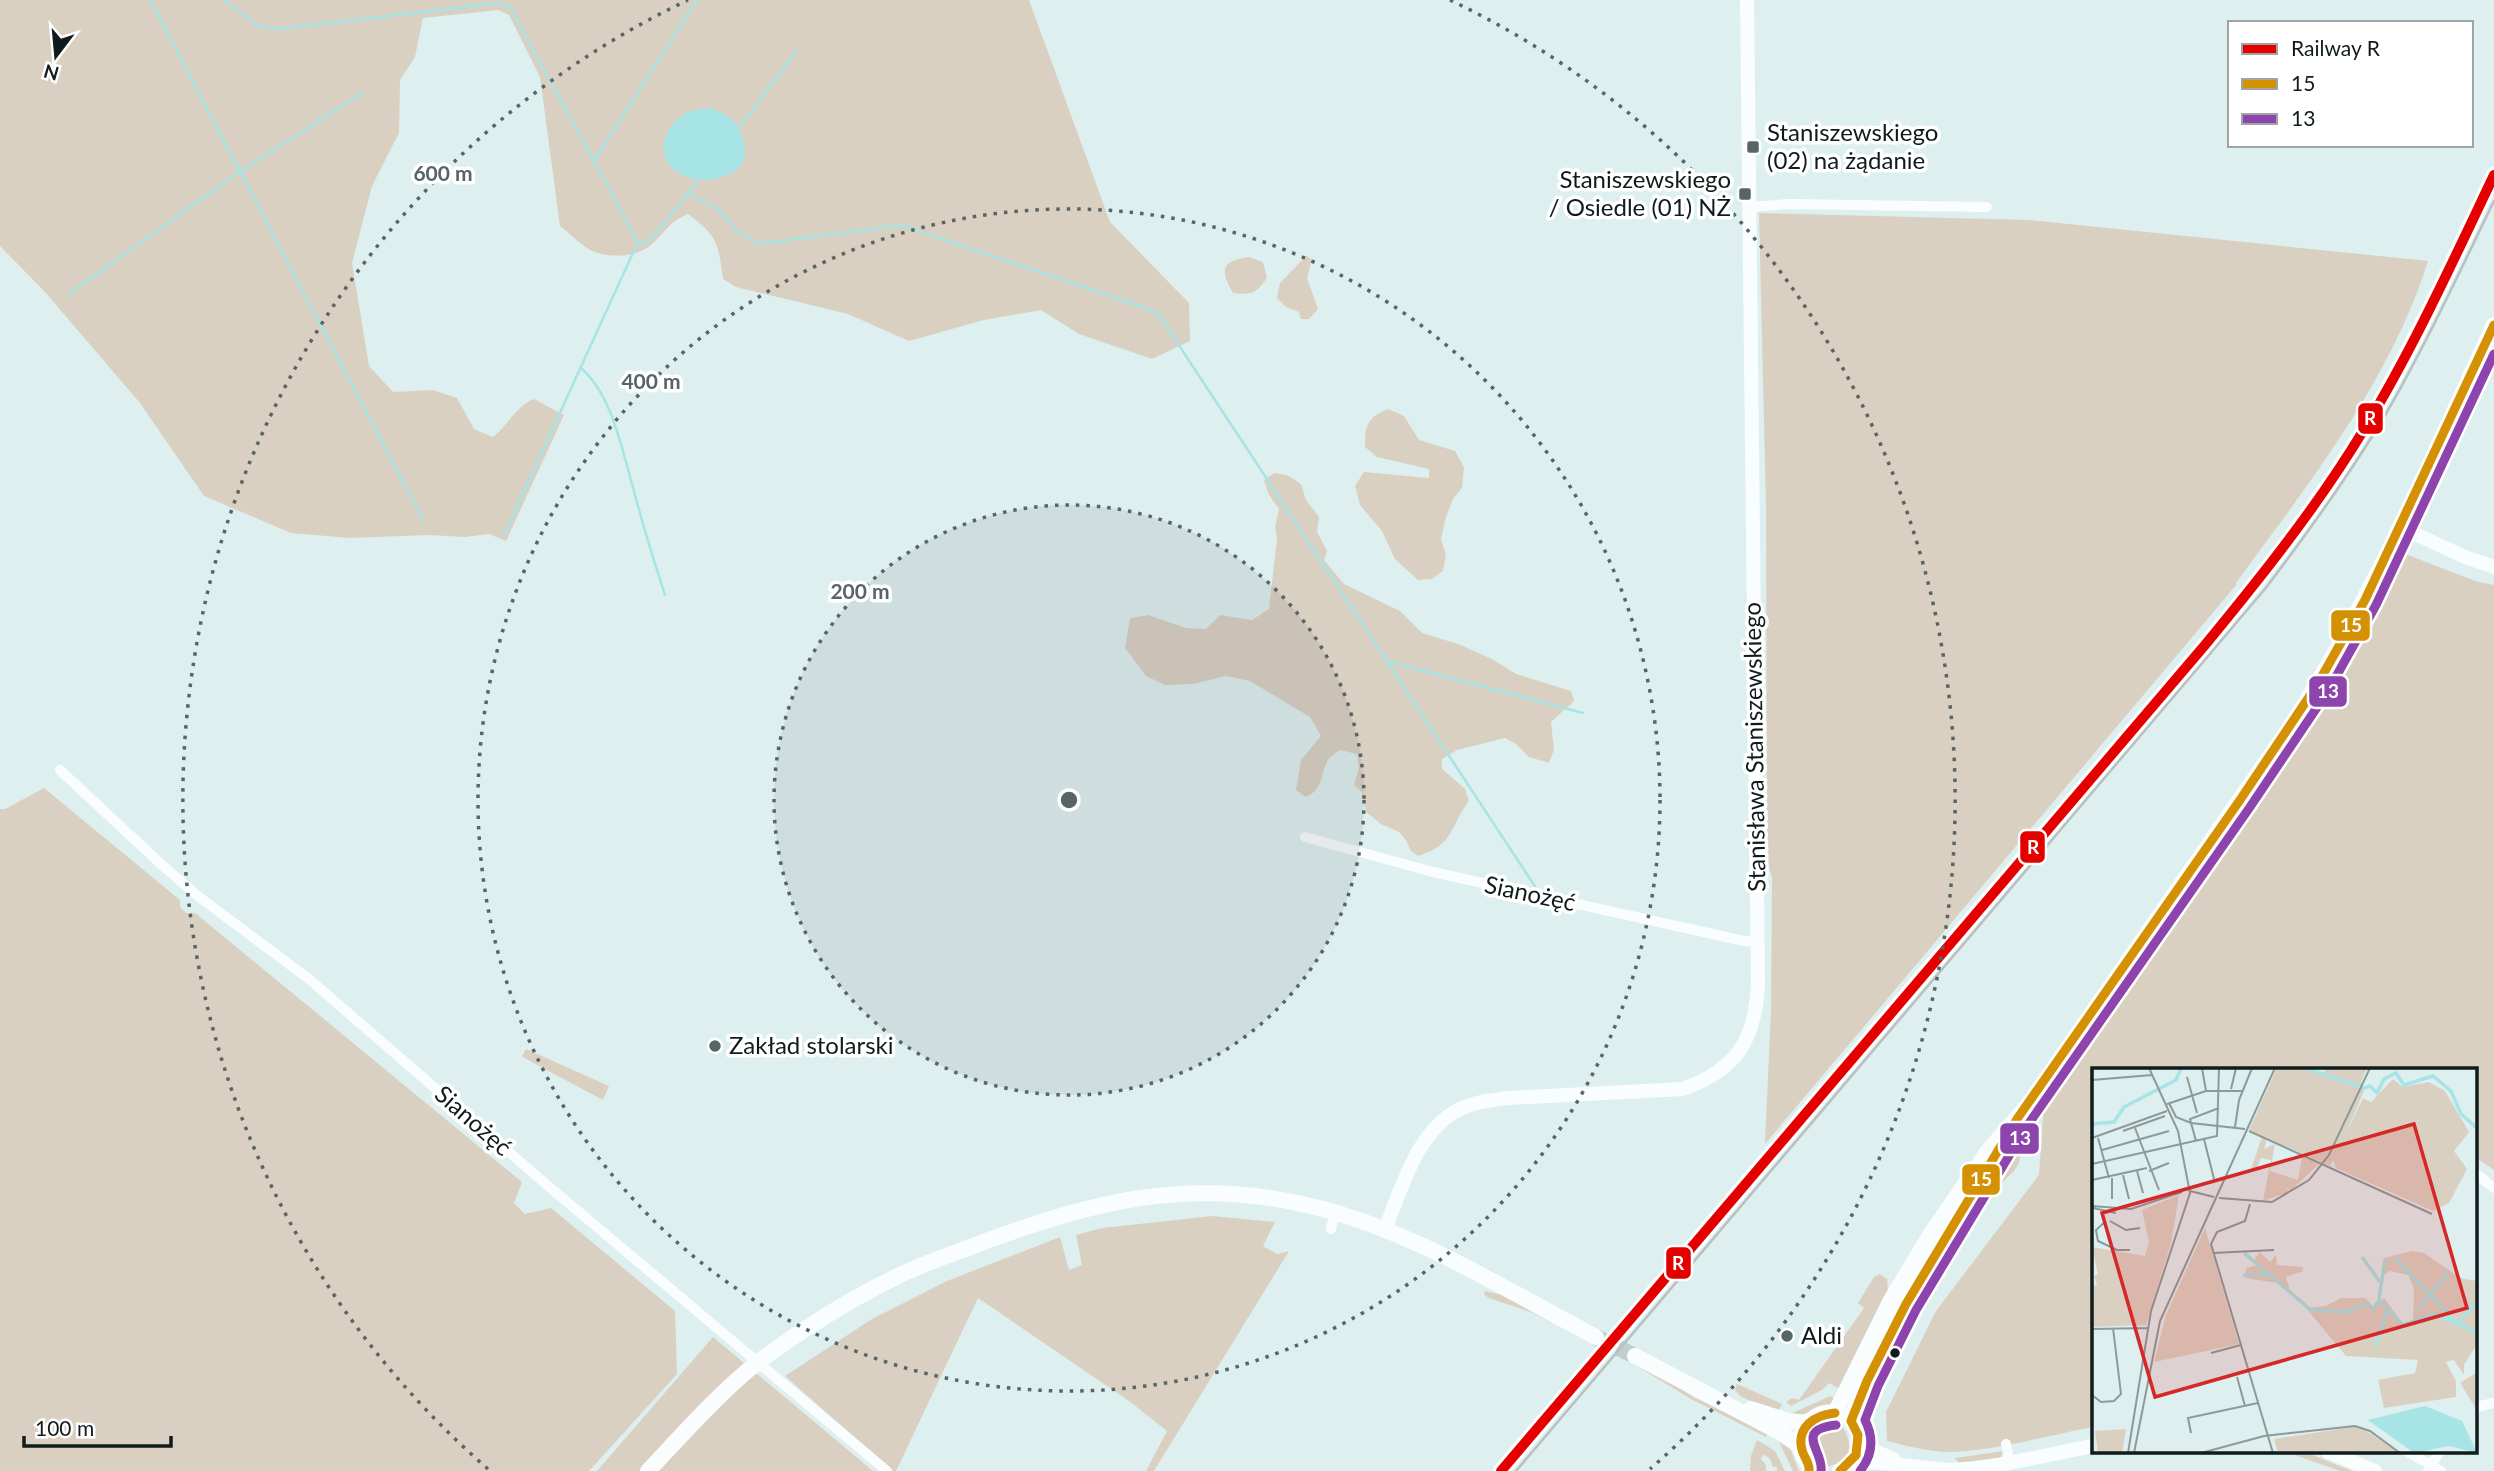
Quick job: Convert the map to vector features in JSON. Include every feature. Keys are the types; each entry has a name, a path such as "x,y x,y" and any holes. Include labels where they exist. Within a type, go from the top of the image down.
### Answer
{"main road":[{"path":"1851,1421 1906,1301 1987,1174 2017,1119 2303,708 2353,623 2494,325"},
{"path":"1835,1413 1891,1300 1930,1236 1988,1151 2017,1119"},
{"path":"648,1471 699,1417 757,1363 831,1314 894,1278 1022,1227 1079,1209 1134,1199 1218,1192 1284,1200 1335,1212 1385,1228 1596,1337"},
{"path":"1635,1356 1800,1446"},
{"path":"1693,1386 1788,1421 1807,1423"},
{"path":"1813,1469 1804,1459 1800,1446 1801,1435 1807,1423 1819,1415 1835,1413 1851,1421 1859,1435 1860,1444 1855,1460 1840,1471"}],"street":[{"name":"Stanisława Staniszewskiego","path":"1385,1228 1416,1156 1432,1131 1458,1110 1481,1101 1508,1098 1683,1089 1706,1080 1725,1067 1742,1047 1754,1021 1758,990 1758,942 1747,0"},
{"path":"1749,207 1987,207"},
{"path":"2400,527 2465,557 2494,567"},
{"name":"Sianożęć","path":"60,770 199,897 309,979 887,1471"},
{"name":"Sianożęć","path":"1305,837 1433,872 1744,942 1758,942"},
{"path":"2476,1174 2494,1188"},
{"path":"1331,1229 1335,1212"},
{"path":"2476,1410 2494,1403"},
{"path":"1860,1444 1904,1464"},
{"path":"2006,1444 2010,1462"},
{"path":"1855,1460 1948,1470 1986,1467 2092,1446"},
{"path":"2333,1454 2375,1471"},
{"path":"2411,1454 2433,1469"}],"shaded area":[{"path":"0,0 1029,0 1110,222 1189,303 1190,341 1152,359 1079,334 1041,310 984,320 909,341 848,314 736,287 723,279 715,241 705,228 688,214 675,221 651,245 639,252 616,256 590,250 560,226 540,77 509,15 498,10 423,18 415,57 400,80 399,133 372,186 352,263 369,366 393,392 433,390 457,398 474,429 493,437 522,406 534,399 564,415 506,541 489,534 465,537 429,535 350,538 291,533 204,496 140,403 45,292 0,246"},
{"path":"1759,213 2029,220 2428,261 2393,347 2370,389 2319,469 2237,584 1765,1144 1771,1010 1772,878 1767,861 1766,505"},
{"path":"1306,256 1312,259 1307,278 1318,309 1309,319 1301,319 1299,312 1286,307 1277,298 1280,283"},
{"path":"1249,257 1263,262 1267,278 1253,292 1233,293 1225,268 1232,261"},
{"path":"1388,409 1404,416 1419,440 1455,451 1464,467 1462,488 1453,499 1441,539 1446,555 1443,571 1432,579 1418,580 1395,559 1382,531 1360,505 1355,486 1364,472 1429,478 1429,469 1377,457 1365,447 1371,419"},
{"path":"1274,473 1287,475 1301,484 1306,500 1319,517 1317,532 1327,551 1324,560 1344,584 1400,611 1422,633 1458,644 1492,659 1516,674 1571,691 1574,701 1551,722 1554,750 1549,763 1529,757 1516,744 1505,738 1457,750 1442,759 1442,769 1465,789 1469,801 1445,841 1430,852 1418,856 1411,851 1399,832 1381,824 1366,812 1362,792 1354,785 1359,768 1357,754 1340,750 1328,760 1315,791 1306,797 1296,790 1301,760 1321,736 1310,717 1250,681 1226,676 1194,684 1165,685 1146,676 1125,648 1130,618 1148,615 1186,628 1206,629 1220,615 1252,620 1269,609 1277,538 1275,527 1279,509 1268,493 1264,480"},
{"path":"2403,553 2475,581 2494,585 2494,1170 2476,1158 2476,1068 2092,1068 2092,1427 1964,1451 1932,1451 1887,1441 1886,1412 1936,1311 2039,1175 2044,1103 2352,656"},
{"path":"44,788 180,900 180,907 186,913 195,913 522,1182 514,1203 525,1214 551,1208 675,1311 677,1374 589,1471 0,1471 0,809 5,809"},
{"path":"526,1049 609,1086 603,1100 526,1059 522,1056"},
{"path":"2020,1149 2017,1167 1989,1196"},
{"path":"1981,1210 1965,1242 1951,1262 1942,1269"},
{"path":"1212,1216 1275,1222 1263,1246 1277,1254 1289,1251 1154,1471 1146,1471 1167,1431 1129,1401 978,1298 896,1471 785,1376 872,1319 947,1281 1060,1237 1069,1270 1082,1265 1076,1235 1102,1228"},
{"path":"1880,1274 1887,1279 1888,1292 1842,1390 1829,1383 1822,1390 1791,1406 1786,1402 1792,1398 1799,1400 1864,1308 1858,1303 1874,1277"},
{"path":"1925,1289 1902,1340 1899,1339"},
{"path":"1485,1291 1502,1295 1554,1324 1533,1313 1489,1298 1484,1295"},
{"path":"713,1337 873,1471 597,1471"},
{"path":"1632,1361 1695,1398 1768,1433 1766,1437 1691,1399"},
{"path":"1886,1366 1890,1367 1871,1403 1865,1401"},
{"path":"1737,1384 1782,1404 1777,1413 1740,1396 1735,1390"},
{"path":"1830,1396 1837,1399 1820,1409 1786,1416"},
{"path":"1837,1421 1847,1435 1848,1452 1839,1462 1825,1468 1809,1451 1810,1437 1816,1430"},
{"path":"1777,1438 1789,1446 1799,1471 1793,1471"},
{"path":"1757,1440 1775,1451 1785,1471 1777,1471 1777,1467 1773,1467 1764,1454 1761,1459 1766,1465 1766,1471 1750,1471 1751,1456"},
{"path":"2003,1451 2000,1459 1960,1464 1955,1458"},
{"path":"2292,1454 2310,1454 2352,1471 2340,1471"}],"water":[{"path":"712,108 736,124 743,141 744,160 736,170 717,178 706,180 684,176 668,163 664,149 666,135 686,113"}],"waterway":[{"path":"150,0 423,520"},
{"path":"224,0 260,27 279,29 498,3 510,7 638,242 643,244 655,235 698,181"},
{"path":"594,161 697,0"},
{"path":"740,127 796,51"},
{"path":"69,294 239,172 364,92"},
{"path":"688,194 718,209 738,232 759,244 902,225 1159,315 1536,888"},
{"path":"504,535 638,242"},
{"path":"581,368 601,393 615,425 665,595"},
{"path":"1387,661 1583,713"}],"tunnel":[{"path":"1596,1337 1635,1356"}],"railway":[{"path":"1516,1471 2265,589 2331,499 2391,405 2432,329 2494,201"}],"rail line":[{"name":"R","path":"1501,1471 2205,645 2288,541 2327,487 2381,400 2432,304 2494,175"}],"transit line":[{"name":"15","path":"1840,1471 1856,1455 1858,1435 1851,1421 1867,1381 1906,1304 2017,1119 2317,685 2365,600 2494,325"},
{"name":"13","path":"1860,1471 1868,1459 1871,1446 1865,1420 1878,1386 1916,1310 2027,1126 2328,691 2376,605 2494,354"},
{"name":"15","path":"1809,1471 1803,1453 1802,1435 1814,1420 1835,1413"},
{"name":"13","path":"1821,1471 1813,1436 1816,1431 1836,1425"}],"place":[{"name":"Staniszewskiego (02) na żądanie","path":"1753,147"},
{"name":"Staniszewskiego / Osiedle (01) NŻ","path":"1745,194"},
{"name":"Zakład stolarski","path":"715,1046"},
{"name":"Aldi","path":"1787,1336"}]}
